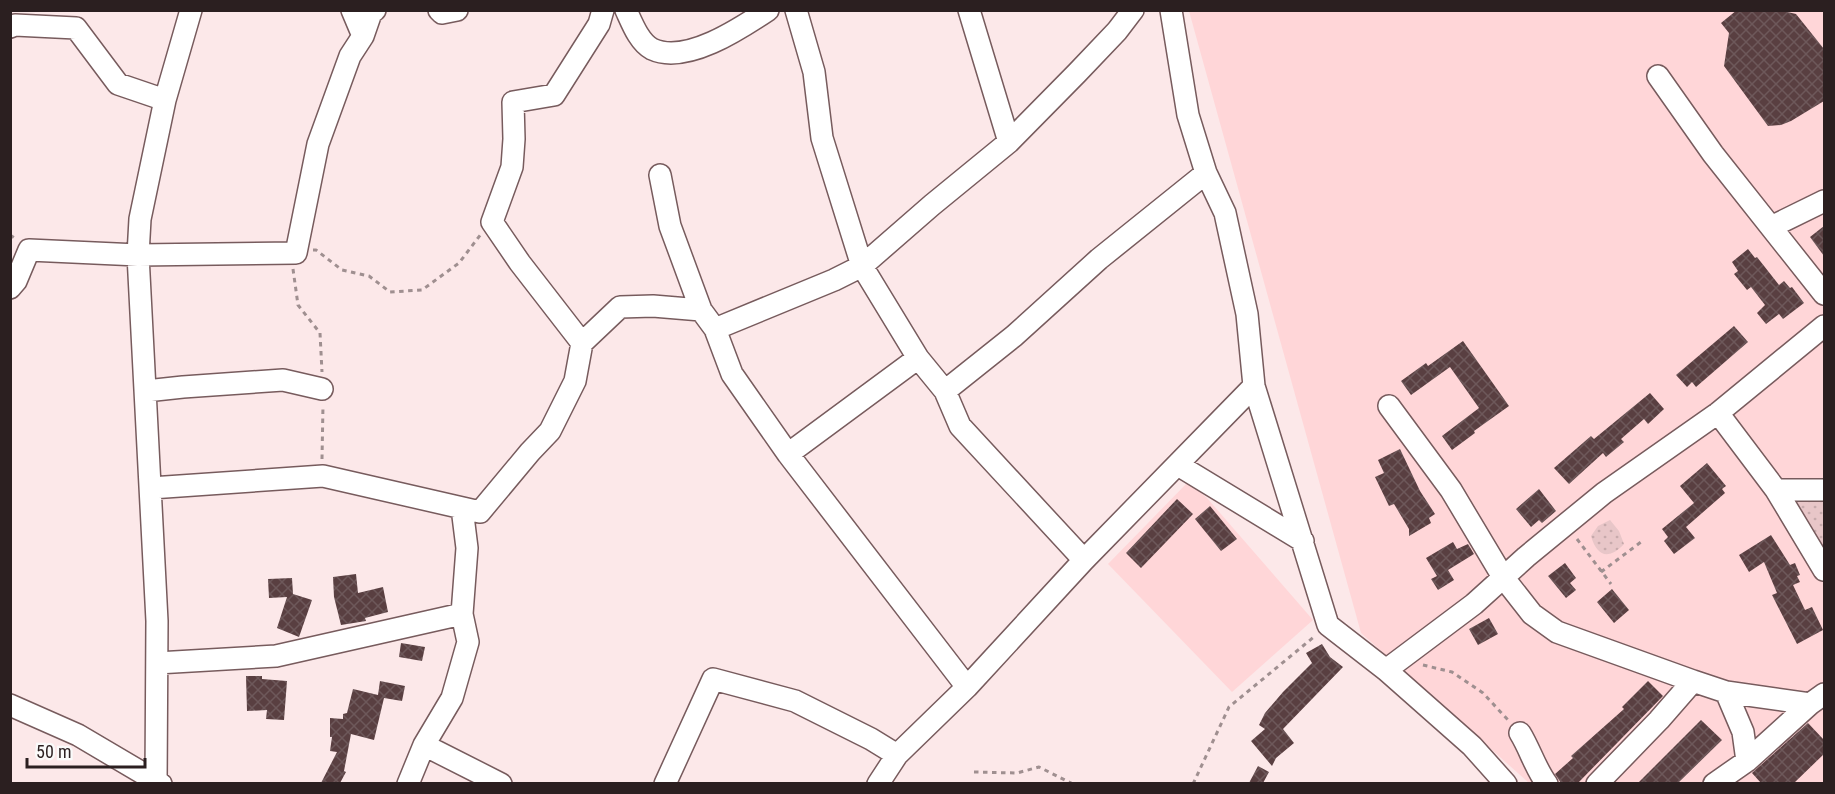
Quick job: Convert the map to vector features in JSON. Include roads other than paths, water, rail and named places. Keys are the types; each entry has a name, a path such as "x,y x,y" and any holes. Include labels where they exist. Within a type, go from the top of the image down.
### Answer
{"street":[{"path":"158,783 157,621 138,255 140,219 165,100 191,10"},
{"path":"352,10 363,36"},
{"path":"10,288 16,281 29,250 138,255 293,253 318,144 350,56 363,36 371,13 375,10"},
{"path":"438,10 442,13 457,10"},
{"path":"582,343 520,263 492,222 512,167 513,102 554,95 599,24 603,10"},
{"path":"626,10 634,28 652,49 671,52 696,49 717,41 768,10"},
{"path":"796,10 814,72 822,138 862,266 918,358 945,392 960,426 1084,560"},
{"path":"969,10 1009,142"},
{"path":"715,329 834,280 862,266 1009,142 1077,73 1133,10"},
{"path":"1171,10 1188,115 1206,173 1225,213 1247,314 1254,386 1328,626 1386,670 1472,746 1506,783"},
{"path":"10,27 15,25 76,27 118,84 165,100"},
{"path":"1658,76 1713,154 1824,294"},
{"path":"945,392 1014,336 1099,259 1206,173"},
{"path":"660,175 670,226 700,310 715,329 732,374 788,454 967,687"},
{"path":"1771,227 1824,201"},
{"path":"151,488 323,476 480,512 550,431 575,381 582,343 620,307 653,306 700,310"},
{"path":"1386,670 1474,604 1526,556 1604,493 1718,413 1824,326"},
{"path":"788,454 918,358"},
{"path":"146,391 283,380 322,389"},
{"path":"878,783 906,746 967,687 1084,560 1254,386"},
{"path":"1389,406 1451,490 1503,577 1532,614 1557,632 1726,692 1817,699"},
{"path":"1718,413 1776,490 1824,570"},
{"path":"1178,465 1303,541"},
{"path":"1776,490 1824,490"},
{"path":"408,783 424,745 452,698 468,642 462,614 466,548 462,508"},
{"path":"157,663 276,656 462,614"},
{"path":"665,783 712,679 795,701 871,740 906,746"},
{"path":"1597,783 1659,720 1693,681"},
{"path":"1726,692 1743,732 1746,761"},
{"path":"1714,783 1746,761 1817,699"},
{"path":"10,705 78,735 158,783"},
{"path":"1520,733 1547,783"},
{"path":"424,745 501,783"}]}
